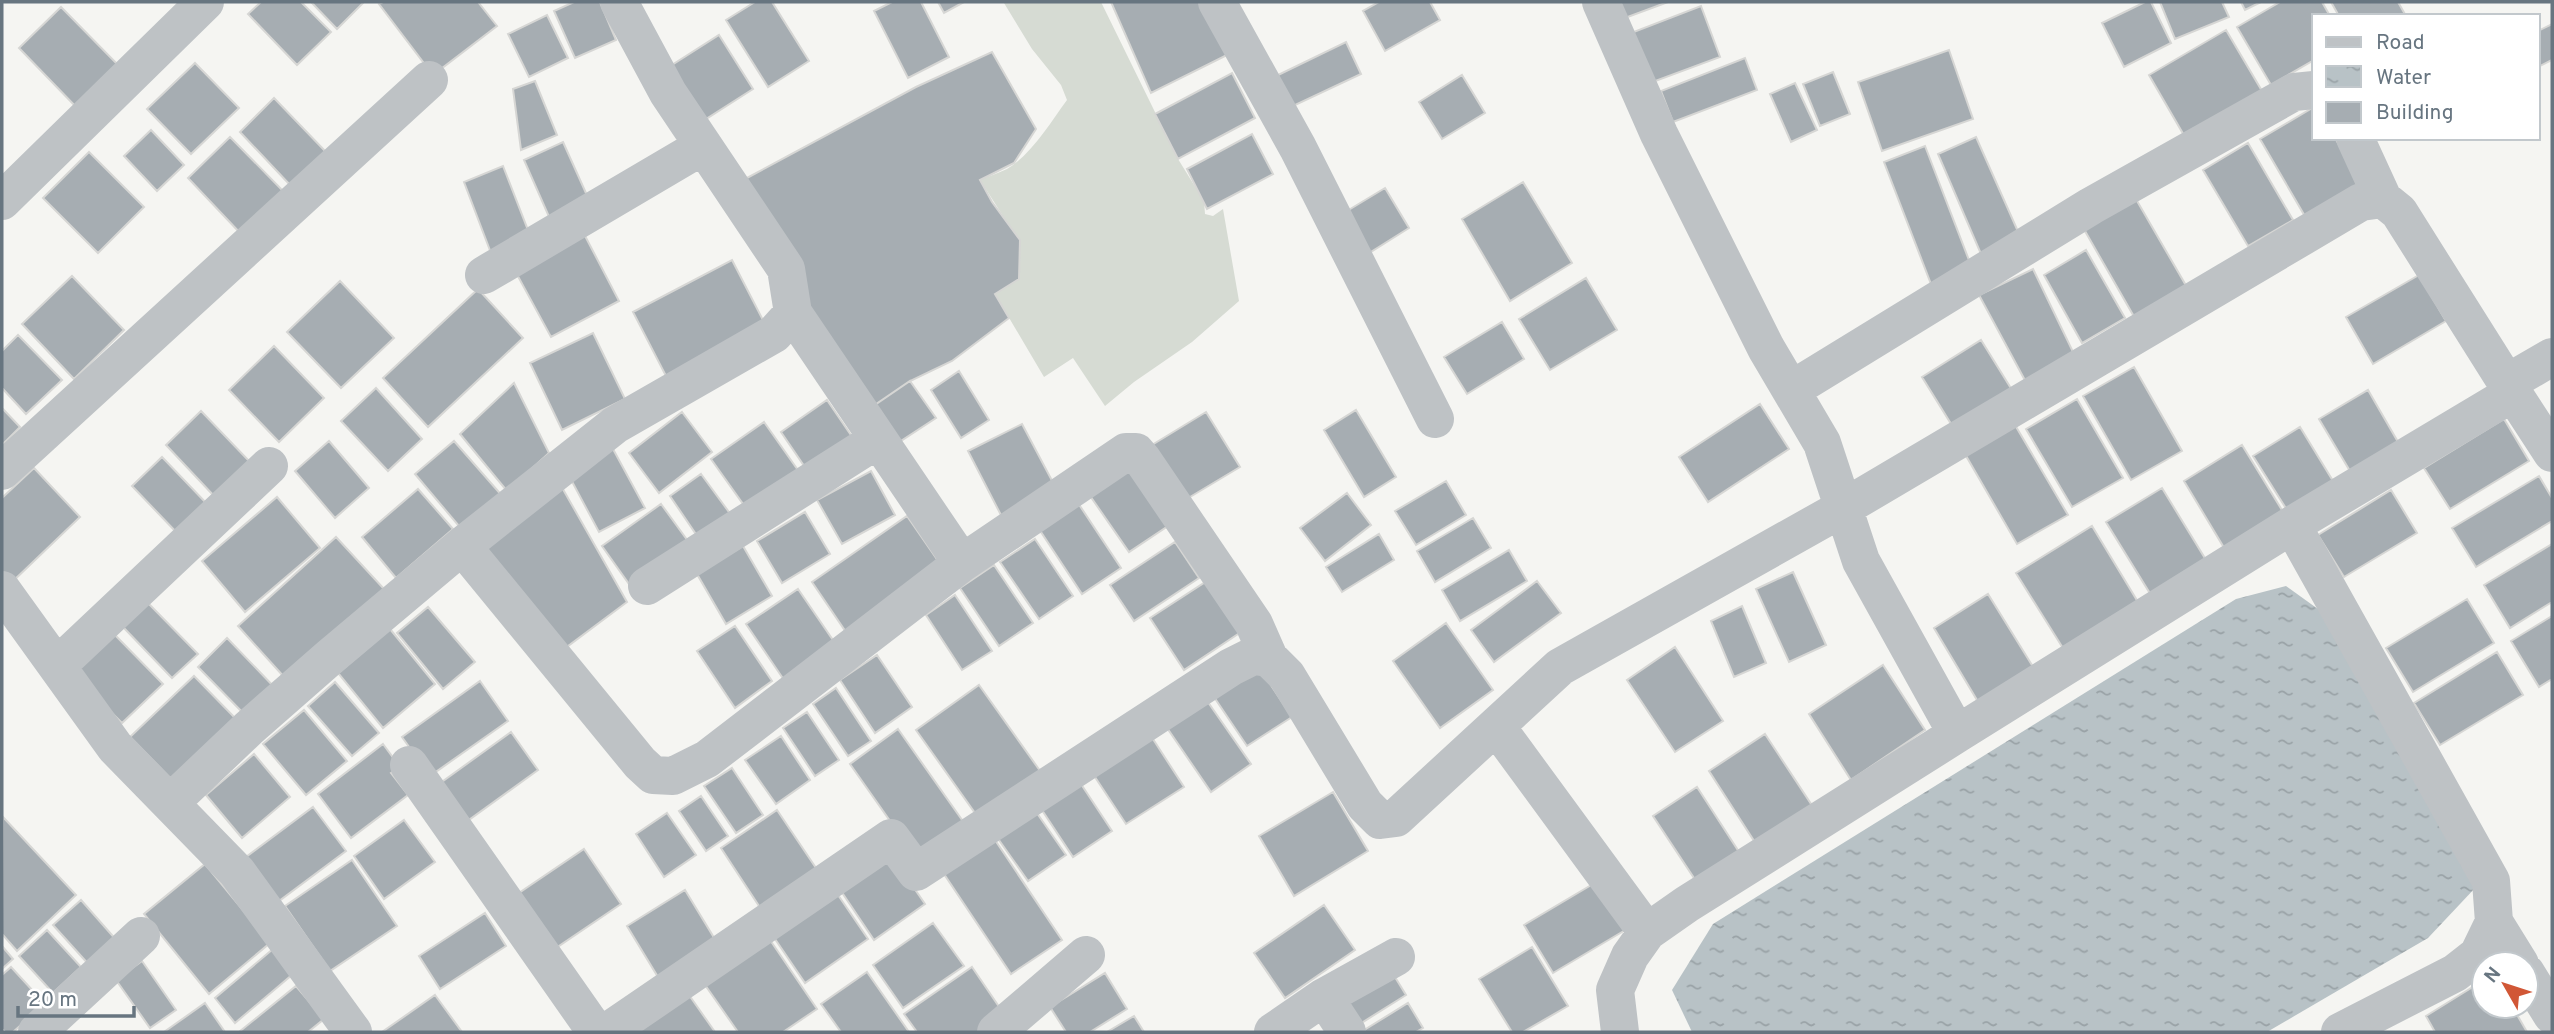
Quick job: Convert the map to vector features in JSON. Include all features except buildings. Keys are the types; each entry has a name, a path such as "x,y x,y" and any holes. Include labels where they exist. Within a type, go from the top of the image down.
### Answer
{"street":[{"path":"2,201 205,2"},
{"path":"619,2 668,93 786,269 793,313 962,563"},
{"path":"1217,2 1298,148 1435,419"},
{"path":"1601,2 1659,134 1724,259 1766,348 1822,443 1861,561 1956,734"},
{"path":"2,471 429,80"},
{"path":"1791,390 2091,206 2294,92 2312,90"},
{"path":"2356,140 2382,199 2399,212 2552,453"},
{"path":"484,275 703,146"},
{"path":"462,546 640,763 653,775 673,776 707,759 962,563 1126,452 1136,452 1254,624 1269,658 1287,676 1365,805 1380,820 1396,818 1560,667 1843,508 2361,202 2382,199"},
{"path":"170,803 248,727 462,546 615,425 774,334 793,313"},
{"path":"1620,1032 1615,990 1630,956 1647,932 1956,734 2510,388 2552,357"},
{"path":"647,586 877,440"},
{"path":"57,666 269,466"},
{"path":"2292,525 2491,881 2494,922 2511,950"},
{"path":"7,607 57,666 116,747 237,872 353,1032"},
{"path":"607,1032 891,838 916,872 1231,667 1252,656 1269,658"},
{"path":"1496,726 1647,932"},
{"path":"409,765 596,1032"},
{"path":"2340,1032 2455,973 2478,955 2494,922"},
{"path":"37,1032 141,936"},
{"path":"996,1032 1086,955"},
{"path":"1273,1032 1324,997 1396,957"},
{"path":"2540,996 2552,1015"},
{"path":"1324,997 1347,1032"}],"shaded area":[{"path":"1101,2 1178,159 1204,201 1205,214 1213,216 1223,209 1239,301 1192,342 1134,382 1105,406 1073,358 1044,377 995,294 1019,278 1010,227 980,180 1007,169 1025,155 1067,100 1061,85 1032,49 1004,3"}],"water":[{"path":"2286,586 2343,627 2476,887 2428,938 2267,1032 1692,1032 1672,990 1713,924 2236,599"}]}
